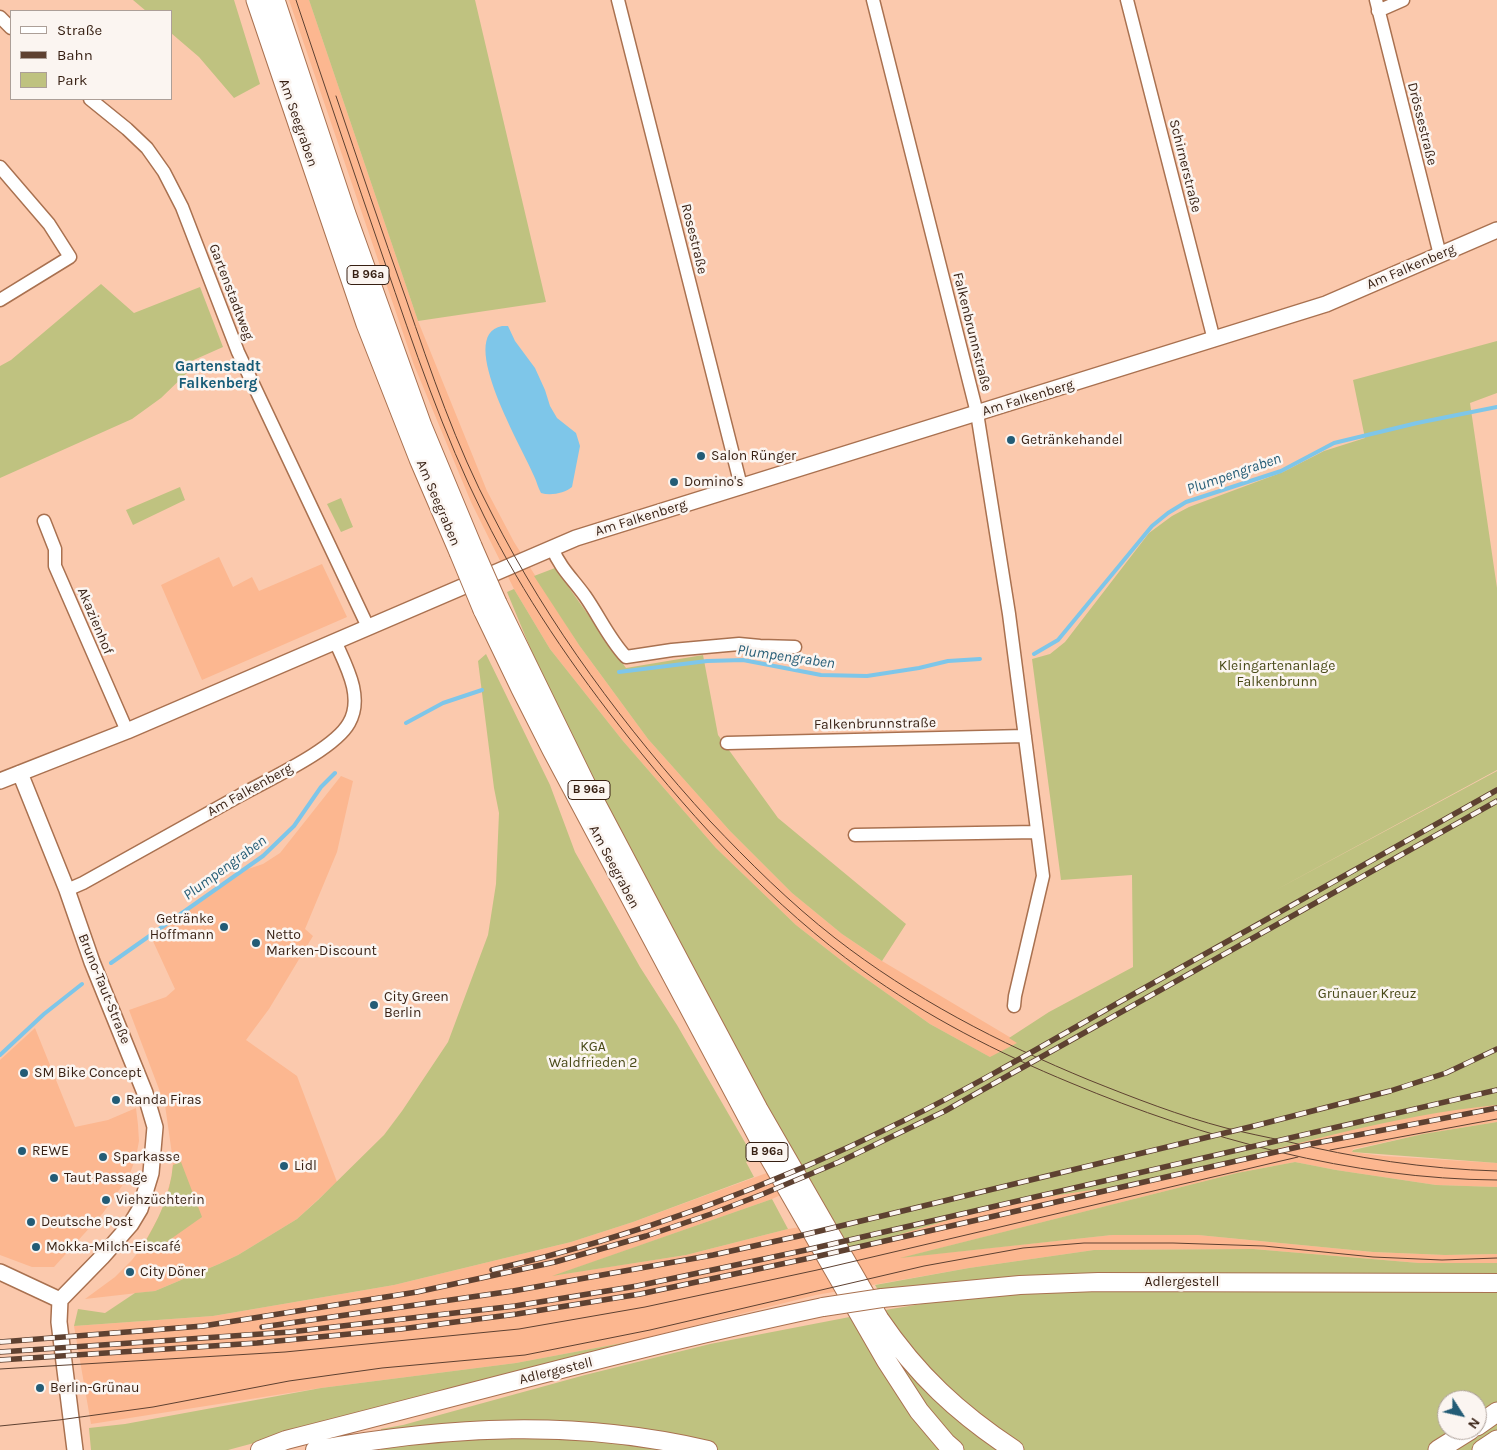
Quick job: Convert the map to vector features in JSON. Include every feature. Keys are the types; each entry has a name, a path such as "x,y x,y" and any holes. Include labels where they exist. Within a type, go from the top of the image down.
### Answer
{"main road":[{"name":"Am Seegraben","path":"256,0 366,324 419,459 465,549 490,607 586,786 680,978"},
{"name":"Am Seegraben","path":"275,0 346,214 465,549"},
{"name":"B 96a","path":"680,978 760,1140 886,1360 919,1410 954,1450"},
{"name":"B 96a","path":"680,978 879,1319 897,1346 926,1380 964,1415 1014,1450"},
{"name":"Adlergestell","path":"260,1450 286,1440 747,1323 823,1307 882,1298 1020,1285 1098,1282 1497,1283"},
{"path":"316,1450 420,1434 502,1428 573,1430 614,1434 663,1440 708,1450"},
{"path":"1438,1450 1454,1440"},
{"path":"1482,1450 1497,1440"}],"street":[{"name":"Rosestraße","path":"618,0 741,486"},
{"name":"Falkenbrunnstraße","path":"873,0 977,414 1009,614 1043,876 1014,1006"},
{"name":"Schirnerstraße","path":"1127,0 1214,340"},
{"path":"1377,5 1403,0"},
{"name":"Drössestraße","path":"1377,5 1440,255"},
{"path":"0,17 10,27"},
{"name":"Gartenstadtweg","path":"91,100 127,129 164,172 182,207 238,352 368,627"},
{"path":"0,167 49,224 70,257 0,300"},
{"name":"Am Falkenberg","path":"0,781 127,731 576,538 1328,304 1497,230"},
{"name":"Akazienhof","path":"44,521 55,548 56,566 127,731"},
{"path":"552,548 559,563 584,594 618,648 626,657 672,650 739,644 795,647"},
{"name":"Am Falkenberg","path":"67,890 262,783 322,749 340,736 350,722 356,700 351,678 335,641"},
{"name":"Falkenbrunnstraße","path":"727,743 1025,736"},
{"name":"Bruno-Taut-Straße","path":"20,773 67,890 92,962 146,1093 155,1128 151,1173 140,1209 131,1224 60,1300"},
{"path":"855,835 1037,832"},
{"path":"0,1272 60,1300 60,1328 75,1450"}],"shaded area":[{"path":"289,0 309,0 418,321 487,491 514,542 579,645 648,739 730,831 792,893 842,934 882,961 1028,1048 1497,1084 1497,1122 1423,1134 1353,1149 1352,1152 1384,1156 1497,1163 1497,1187 1436,1185 1295,1162 1237,1173 905,1257 1112,1235 1198,1235 1373,1252 1445,1255 1497,1254 1497,1263 1419,1263 1253,1249 1094,1250 969,1268 816,1295 633,1341 516,1363 321,1388 91,1424 74,1326 213,1316 394,1285 571,1242 633,1222 794,1163 997,1061 930,1024 851,968 796,925 716,848 623,741 550,649 514,589 471,502 414,365","holes":["813,1180 834,1222 788,1229 686,1255 556,1275 772,1199"]},
{"path":"219,557 233,587 252,577 259,591 322,564 347,617 202,680 161,585"},
{"path":"341,776 353,781 337,852 305,929 313,936 269,1009 246,1040 297,1076 337,1182 297,1219 238,1255 219,1264 155,1291 85,1299 115,1277 142,1247 161,1213 172,1176 173,1161 165,1105 129,1010 166,997 175,989 152,939 163,928 242,871 263,864 280,853"},
{"path":"35,1028 75,1127 108,1120 136,1108 138,1125 139,1141 136,1157 129,1176 103,1213 54,1267 32,1267 0,1255 0,1060"}],"green space":[{"path":"133,0 234,0 260,84 234,98 199,57 172,34 172,10 145,10"},
{"path":"309,0 475,0 546,302 418,321"},
{"path":"101,284 134,313 200,287 223,347 187,363 190,370 161,398 132,419 0,478 0,366 11,360"},
{"path":"1497,341 1497,393 1470,403 1497,588 1497,770 1272,892 1497,771 1497,1105 1418,1116 1135,1183 1037,1198 1005,1205 849,1250 799,1161 794,1163 551,698 507,592 514,589 550,649 623,741 716,848 796,925 851,968 930,1024 990,1057 1017,1043 1009,1038 1049,1012 1133,967 1132,875 1061,880 1032,659 1050,654 1065,642 1149,533 1172,516 1189,507 1283,472 1324,451 1365,438 1353,380"},
{"path":"180,487 185,500 133,525 126,510"},
{"path":"341,498 353,527 341,532 327,504"},
{"path":"555,568 626,668 703,655 718,735 778,818 906,924 882,961 842,934 792,893 730,831 648,739 579,645 534,576"},
{"name":"KGA Waldfrieden 2","path":"486,654 550,785 575,852 640,967 677,1025 754,1158 746,1162 754,1177 633,1222 571,1242 394,1285 213,1316 74,1326 78,1309 105,1313 135,1293 155,1291 238,1255 297,1219 384,1135 448,1042 488,935 496,884 499,813 494,788 478,661"},
{"path":"1497,1122 1497,1163 1352,1152 1353,1150 1423,1134"},
{"path":"181,1162 202,1217 151,1253 142,1247 162,1208 169,1187 173,1165"},
{"path":"1295,1162 1436,1185 1497,1187 1497,1254 1445,1255 1373,1252 1198,1235 1112,1235 900,1258 1237,1173"},
{"path":"772,1199 788,1229 686,1255 552,1276"},
{"path":"1253,1249 1419,1263 1497,1263 1497,1276 878,1290 875,1285 969,1268 1094,1250"},
{"path":"1102,1290 1497,1290 1497,1450 381,1450 381,1429 403,1425 585,1375 710,1344 891,1309 976,1295"},
{"path":"633,1341 228,1450 91,1450 89,1428 125,1424 321,1388 516,1363"}],"water":[{"path":"502,326 508,326 515,341 535,368 550,406 557,418 576,433 580,446 572,487 566,491 553,494 541,493 497,395 489,371 485,350 489,334"}],"waterway":[{"name":"Plumpengraben","path":"1034,654 1058,640 1152,526 1186,502 1281,471 1334,443 1417,423 1497,407"},
{"name":"Plumpengraben","path":"619,672 707,661 743,660 821,675 867,676 919,668 948,661 980,659"},
{"name":"Plumpengraben","path":"406,723 443,703 482,690"},
{"name":"Plumpengraben","path":"111,963 263,856 294,826 321,787 335,773"},
{"name":"Plumpengraben","path":"0,1055 44,1014 82,984"}],"tram line":[{"path":"296,0 430,390 455,454 499,545 550,631 609,712 655,770 709,832 767,891 829,945 911,1003 990,1046 1071,1083 1174,1122 1280,1152 1333,1164 1388,1172 1442,1178 1497,1180"},
{"path":"336,96 445,408 479,488 514,556 590,675 648,750 710,821 786,896 818,925 864,960 925,1000 989,1035 1089,1080 1174,1112 1226,1128 1338,1153 1390,1162 1443,1168 1497,1171"},
{"path":"1330,1150 1497,1119"},
{"path":"0,1369 285,1352 519,1329 645,1307 817,1270 1298,1157"},
{"path":"0,1426 153,1407 289,1381 382,1368 525,1355 650,1330 924,1266 1023,1248 1084,1243 1173,1243 1264,1246 1373,1257 1442,1260 1497,1258"}],"railway":[{"path":"492,1270 598,1242 702,1208 854,1145 993,1074 1497,790"},
{"path":"0,1342 203,1326 417,1292 555,1262 646,1236 711,1214 839,1162 945,1111 1497,801"},
{"path":"262,1327 513,1291 713,1255 799,1236 1258,1125 1390,1091 1446,1073 1497,1049"},
{"path":"0,1352 290,1332 515,1306 637,1286 806,1250 1497,1090"},
{"path":"0,1360 257,1343 401,1329 517,1314 640,1294 810,1258 1311,1144 1497,1108"}],"place":[{"name":"Getränkehandel","path":"1011,440"},
{"name":"Salon Rünger","path":"701,456"},
{"name":"Domino's","path":"674,482"},
{"name":"Getränke Hoffmann","path":"224,927"},
{"name":"Netto Marken-Discount","path":"256,943"},
{"name":"City Green Berlin","path":"374,1005"},
{"name":"SM Bike Concept","path":"24,1073"},
{"name":"Randa Firas","path":"116,1100"},
{"name":"REWE","path":"22,1151"},
{"name":"Sparkasse","path":"103,1157"},
{"name":"Lidl","path":"284,1166"},
{"name":"Taut Passage","path":"54,1178"},
{"name":"Viehzüchterin","path":"106,1200"},
{"name":"Deutsche Post","path":"31,1222"},
{"name":"Mokka-Milch-Eiscafé","path":"36,1247"},
{"name":"City Döner","path":"130,1272"},
{"name":"Berlin-Grünau","path":"40,1388"}],"district":[{"name":"Gartenstadt Falkenberg","path":"218,376"}],"park label":[{"name":"Kleingartenanlage Falkenbrunn","path":"1277,674"},
{"name":"Grünauer Kreuz","path":"1367,994"}]}
